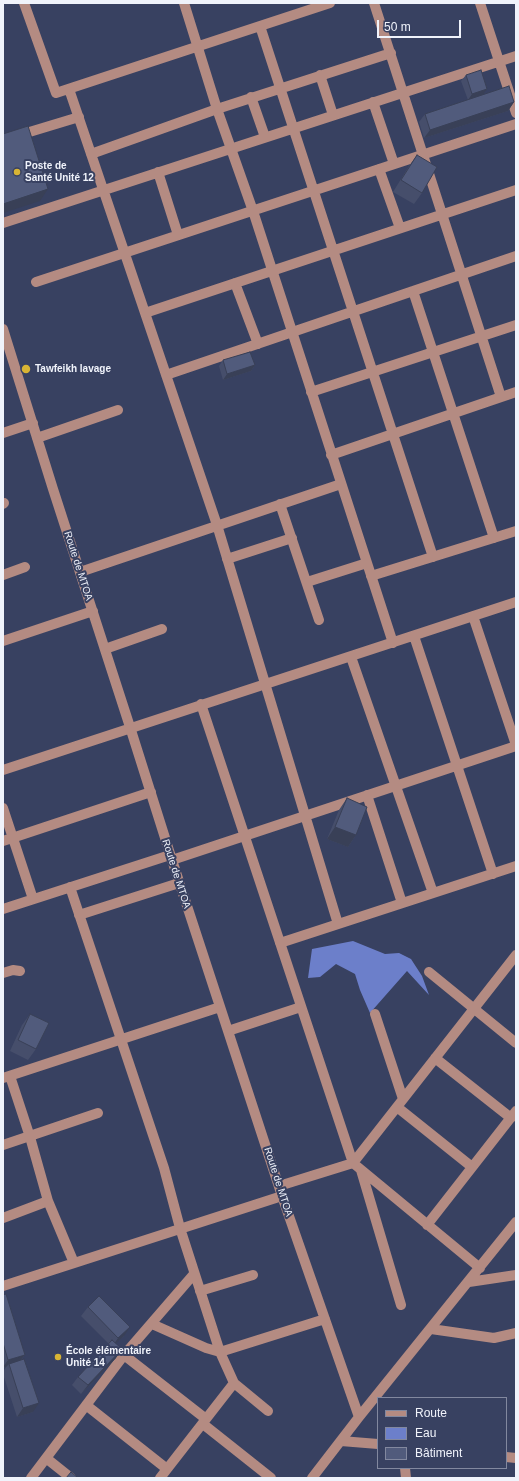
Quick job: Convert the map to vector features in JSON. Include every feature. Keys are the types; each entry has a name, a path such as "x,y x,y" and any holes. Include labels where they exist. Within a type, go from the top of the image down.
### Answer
{"street":[{"path":"24,3 56,93 330,3"},
{"path":"184,3 217,109 253,211 392,643"},
{"path":"374,3 404,92 501,397"},
{"path":"480,3 516,113"},
{"path":"260,26 433,557"},
{"path":"91,154 252,97 391,53"},
{"path":"3,223 516,56"},
{"path":"320,75 333,116"},
{"path":"69,88 217,526 338,924"},
{"path":"252,97 265,138"},
{"path":"373,102 394,164"},
{"path":"3,140 79,117"},
{"path":"36,282 516,124"},
{"path":"379,169 400,228"},
{"path":"158,172 178,235"},
{"path":"145,313 516,190"},
{"path":"166,375 516,256"},
{"path":"235,283 258,344"},
{"path":"413,291 494,538"},
{"path":"311,392 516,325"},
{"name":"Route de MTOA","path":"3,328 179,883 282,1196 359,1417"},
{"path":"331,455 516,392"},
{"path":"37,438 118,410"},
{"path":"3,433 33,423"},
{"path":"80,572 341,484"},
{"path":"280,504 319,620"},
{"path":"371,576 516,531"},
{"path":"227,559 292,538"},
{"path":"307,582 367,563"},
{"path":"3,575 25,567"},
{"path":"3,770 130,727 351,657 516,602"},
{"path":"3,641 93,611"},
{"path":"3,909 70,887 245,836 516,746 473,616"},
{"path":"105,649 162,629"},
{"path":"414,636 493,874"},
{"path":"351,657 433,893"},
{"path":"201,704 353,1164 480,1268"},
{"path":"8,839 151,792"},
{"path":"367,795 402,903"},
{"path":"3,808 8,839 33,899"},
{"path":"280,943 516,866"},
{"path":"79,915 179,883"},
{"path":"70,887 164,1168 180,1228 220,1352 234,1383 268,1411"},
{"path":"279,1186 353,1164 516,955"},
{"path":"3,973 13,970 20,971"},
{"path":"429,972 516,1042"},
{"path":"74,1263 48,1202 30,1137 7,1077 220,1007"},
{"path":"228,1031 301,1007"},
{"path":"374,1014 403,1099"},
{"path":"427,1225 513,1115 435,1058"},
{"path":"397,1107 472,1167"},
{"path":"3,1145 98,1113"},
{"path":"361,1170 401,1305"},
{"path":"3,1286 282,1196"},
{"path":"3,1218 48,1202"},
{"path":"312,1478 359,1417 516,1222"},
{"path":"31,1478 124,1355 194,1274"},
{"path":"200,1291 253,1275"},
{"path":"469,1282 516,1275"},
{"path":"152,1324 206,1348 220,1352 325,1319"},
{"path":"431,1328 494,1338 516,1333"},
{"path":"124,1355 271,1478"},
{"path":"160,1478 234,1383"},
{"path":"86,1405 167,1469"},
{"path":"341,1441 377,1444"},
{"path":"46,1458 71,1478"}],"water":[{"path":"353,941 385,954 399,953 411,959 422,976 429,995 407,971 370,1013 355,974 336,964 320,977 308,978 312,949"}],"building":[{"path":"481,70 487,89 472,94 466,75"},
{"path":"509,86 514,102 430,130 425,114"},
{"name":"Poste de Santé Unité 12","path":"28,126 48,189 3,204 3,134"},
{"path":"417,155 437,167 422,193 401,180"},
{"path":"250,352 255,365 227,374 223,360"},
{"path":"347,798 367,807 356,835 335,827"},
{"path":"30,1014 49,1023 36,1049 18,1040"},
{"path":"6,1294 25,1355 8,1360 3,1343 3,1295"},
{"path":"99,1296 130,1327 118,1338 88,1307"},
{"path":"112,1340 122,1349 88,1385 78,1377"},
{"path":"24,1359 39,1403 23,1408 9,1364"},
{"path":"71,1472 78,1478 66,1478"}],"place":[{"name":"Poste de Santé Unité 12","path":"17,172"},
{"name":"Tawfeikh lavage","path":"26,369"},
{"name":"École élémentaire Unité 14","path":"58,1357"}]}
